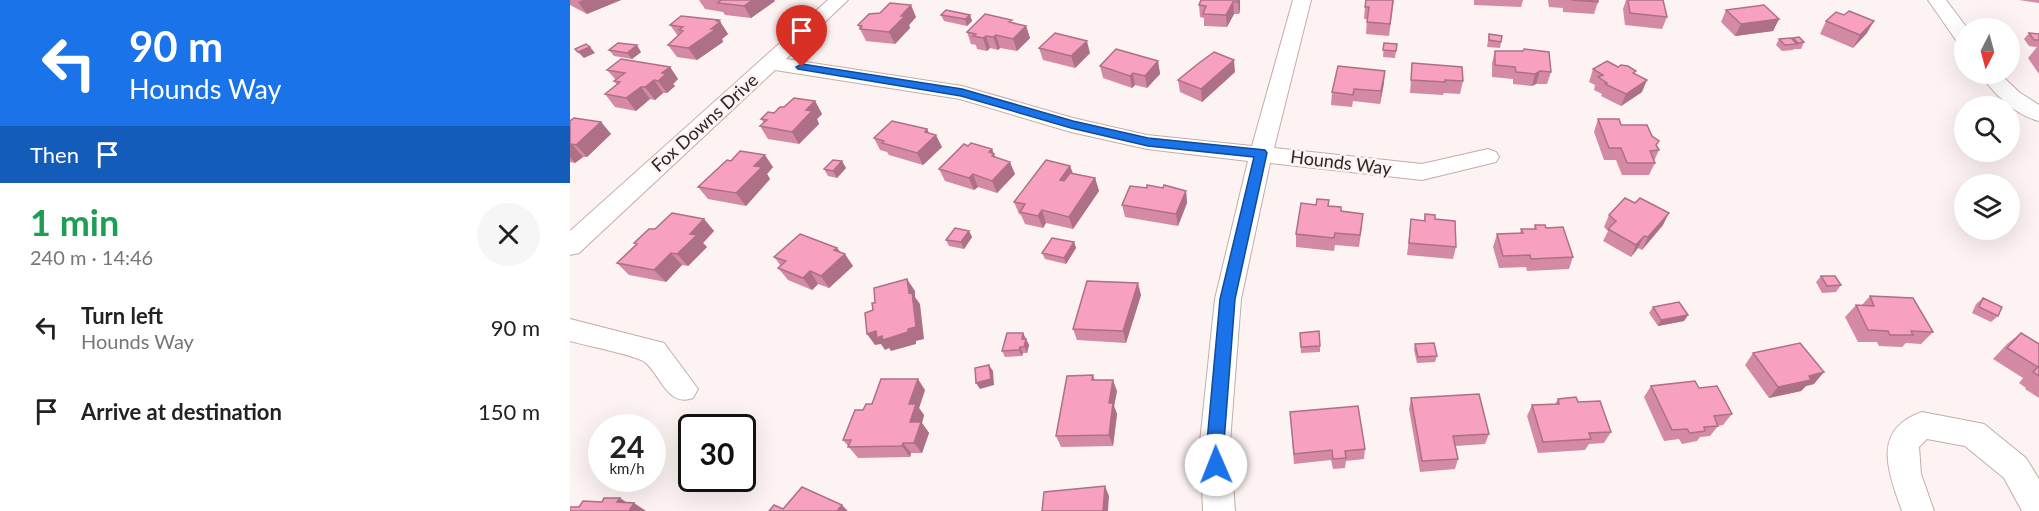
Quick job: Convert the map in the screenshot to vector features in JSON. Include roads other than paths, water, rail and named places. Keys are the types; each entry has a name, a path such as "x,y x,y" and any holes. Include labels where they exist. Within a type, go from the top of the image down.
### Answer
{"street":[{"name":"Fox Downs Drive","path":"570,246 839,0"},
{"path":"1219,511 1215,442 1228,299 1261,153 1302,0"},
{"path":"1937,0 1954,24"},
{"name":"Hounds Way","path":"770,63 962,93 1071,125 1148,142 1422,172 1488,157"},
{"path":"1998,84 2027,108 2039,114"},
{"path":"570,330 654,351 683,389"},
{"path":"1918,511 1905,474 1903,441 1922,425 1973,434 2015,468 2039,509"}]}
